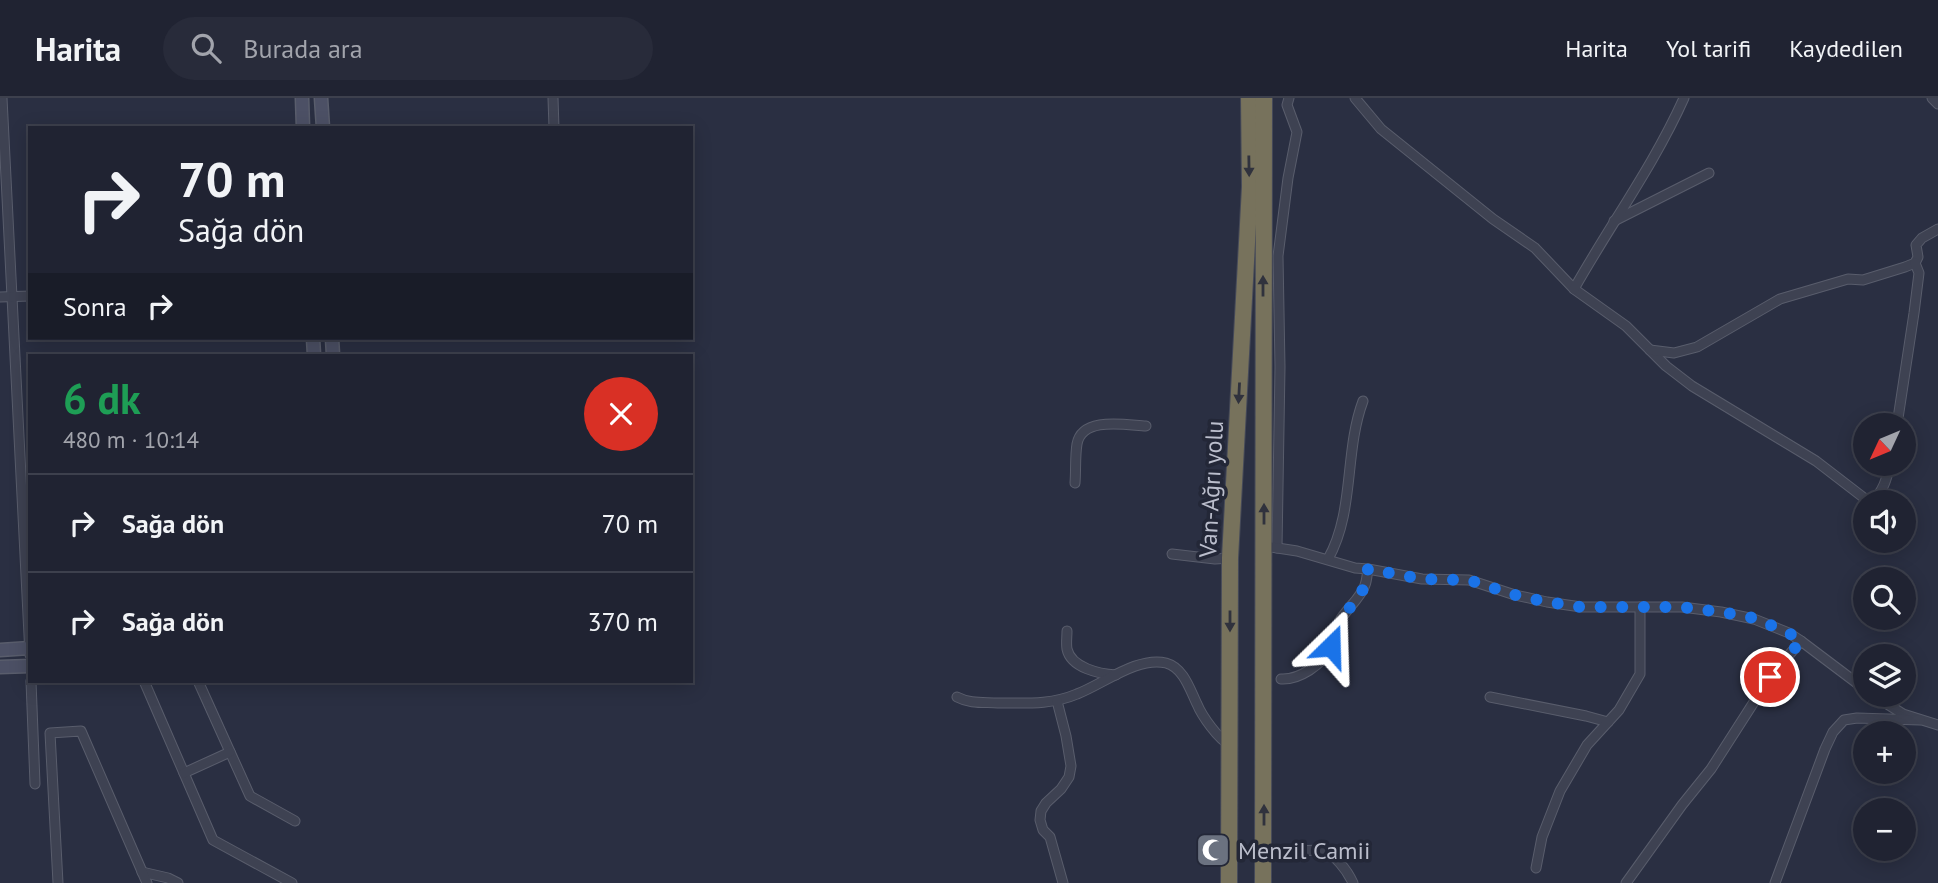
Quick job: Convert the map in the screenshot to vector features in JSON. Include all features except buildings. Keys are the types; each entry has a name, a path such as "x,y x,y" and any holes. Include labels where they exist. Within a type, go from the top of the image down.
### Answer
{"highway":[{"name":"Van-Ağrı yolu","path":"1230,883 1230,558 1250,187 1256,128 1247,98"},
{"path":"1263,883 1270,549 1256,128 1264,98"},
{"path":"1256,128 1270,98"}],"street":[{"path":"2,98 28,626"},
{"path":"302,98 303,126"},
{"path":"321,98 323,126"},
{"path":"553,98 554,126"},
{"path":"1289,98 1287,105 1297,132 1278,256 1280,367 1270,549 1328,559 1355,568 1422,579 1469,580 1515,595 1581,607 1682,607 1754,618 1789,633 1853,680"},
{"path":"1355,98 1381,129 1493,219 1535,248 1574,289 1626,326 1666,366 1692,386 1816,461 1868,501 1871,502 1881,492 1887,476"},
{"path":"1574,289 1658,149 1684,98"},
{"path":"1932,98 1938,104"},
{"path":"1613,222 1709,173"},
{"path":"1650,350 1674,353 1697,347 1780,299 1847,279 1863,280 1915,263 1918,257 1916,245 1922,238 1938,229"},
{"path":"1899,413 1919,273 1915,263"},
{"path":"0,297 28,296"},
{"path":"1328,559 1344,516 1352,446 1363,401"},
{"path":"1075,483 1077,444 1084,431 1090,427 1114,423 1146,426"},
{"path":"1172,554 1230,558"},
{"path":"1280,679 1297,676 1317,665 1325,657 1338,624 1364,588 1368,569"},
{"path":"1536,868 1542,837 1560,791 1587,744 1619,710 1640,674 1640,607"},
{"path":"1067,631 1068,652 1073,660 1097,672 1118,675"},
{"path":"1626,883 1711,769 1770,677 1801,641"},
{"path":"0,650 28,648"},
{"path":"957,697 975,703 1057,701 1078,694 1138,665 1164,663 1178,671 1191,688 1198,707 1216,734 1230,745"},
{"path":"0,667 28,666"},
{"path":"31,683 35,784"},
{"path":"145,683 213,840 292,883"},
{"path":"199,683 250,796 295,821"},
{"path":"1490,697 1608,722"},
{"path":"1057,701 1071,766 1069,777 1046,803 1040,820 1043,830 1050,837 1063,883"},
{"path":"1875,719 1876,707"},
{"path":"1892,707 1903,714 1938,725"},
{"path":"1775,883 1833,732 1844,720 1920,720"},
{"path":"58,883 50,733 81,731 147,883"},
{"path":"184,773 230,752"},
{"path":"33,755 51,755"},
{"path":"1264,852 1330,852 1350,875 1353,883"},
{"path":"142,872 178,883"}],"place":[{"name":"Menzil Camii","path":"1213,850"}],"route":[{"path":"1331,646 1338,624 1364,588 1368,569 1422,579 1469,580 1515,595 1581,607 1682,607 1754,618 1801,641 1770,677"}]}
